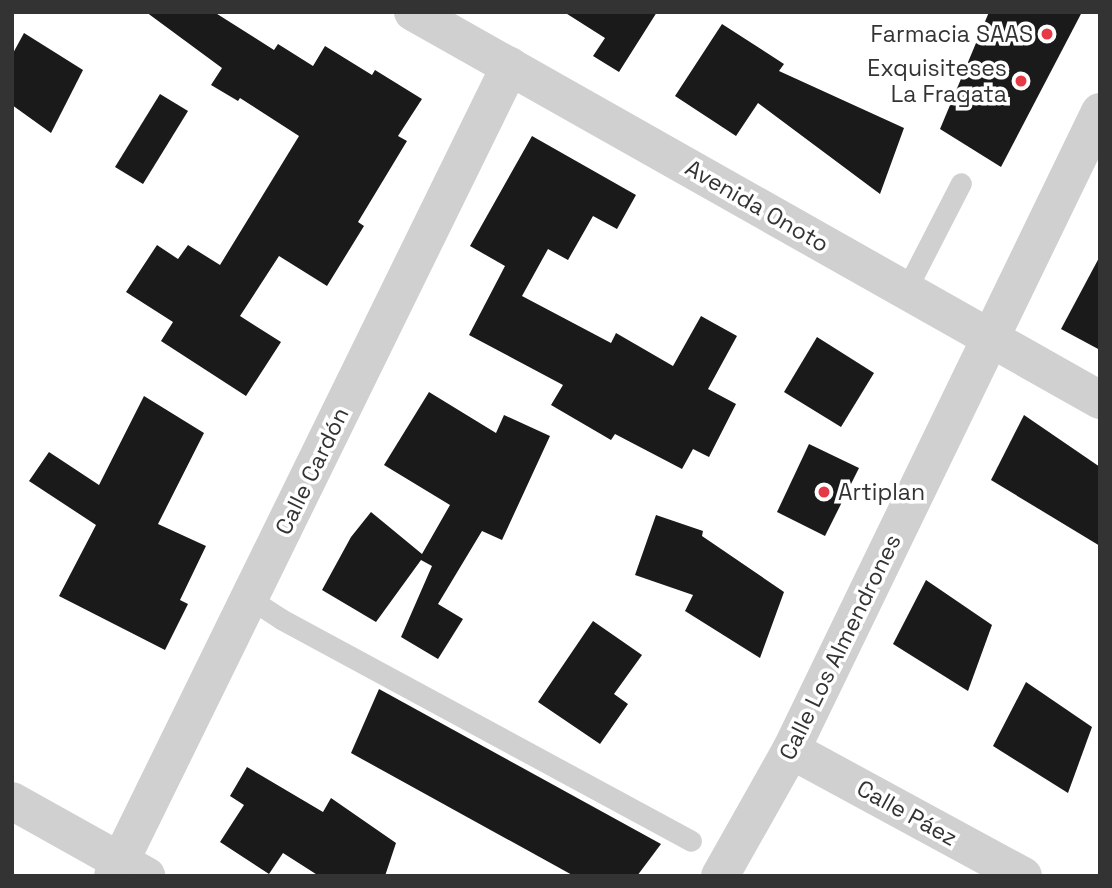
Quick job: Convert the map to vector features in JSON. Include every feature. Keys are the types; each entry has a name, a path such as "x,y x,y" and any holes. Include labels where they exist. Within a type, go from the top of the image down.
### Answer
{"street":[{"name":"Avenida Onoto","path":"413,12 1100,400"},
{"name":"Calle Cardón","path":"126,871 249,598 510,66"},
{"name":"Calle Los Almendrones","path":"720,876 791,750 1100,112"},
{"name":"Calle Páez","path":"791,750 1023,876"},
{"path":"12,801 126,871"}],"lane":[{"path":"906,290 961,183"},
{"path":"249,598 281,619 691,841"}],"building":[{"path":"146,12 214,12 274,50 278,44 313,66 325,46 372,75 375,70 422,99 398,136 407,141 358,222 364,226 327,286 279,256 240,316 281,342 246,396 161,341 173,322 126,292 157,245 178,259 188,245 220,265 299,136 240,98 238,101 211,85 222,68"},
{"path":"564,12 657,12 619,72 593,56 605,38"},
{"path":"989,12 1082,12 1001,167 940,129"},
{"path":"722,24 784,64 779,71 904,128 880,194 758,103 736,136 675,96"},
{"path":"24,33 83,70 51,133 12,105 12,55"},
{"path":"160,94 188,111 143,184 115,167"},
{"path":"532,136 636,195 617,229 593,216 568,260 548,249 522,296 611,343 616,333 673,366 701,316 737,336 708,389 736,404 709,457 693,449 682,469 615,434 611,440 551,405 563,385 469,335 505,266 470,246"},
{"path":"1100,256 1100,350 1061,329"},
{"path":"817,337 874,373 841,427 784,392"},
{"path":"429,392 496,433 504,415 550,436 502,540 482,531 438,604 463,619 438,659 401,637 432,566 421,560 376,622 322,590 351,537 371,512 422,554 450,505 384,465"},
{"path":"144,396 204,433 158,524 206,546 180,600 188,604 165,650 59,596 96,525 29,481 49,452 99,485"},
{"path":"1024,415 1100,467 1100,546 991,480"},
{"path":"809,444 859,468 825,536 777,512"},
{"path":"656,515 703,531 702,536 784,592 760,658 685,611 693,595 635,575"},
{"path":"926,580 992,625 968,691 893,644"},
{"path":"593,621 642,655 614,694 628,704 600,744 538,702"},
{"path":"1026,682 1092,727 1068,793 993,746"},
{"path":"379,689 661,844 637,876 574,876 351,753"},
{"path":"247,767 323,812 331,798 396,843 385,876 319,876 283,853 269,874 220,842 244,805 230,796"}],"place":[{"name":"Farmacia SAAS","path":"1047,34"},
{"name":"Exquisiteses La Fragata","path":"1021,81"},
{"name":"Artiplan","path":"824,492"}]}
